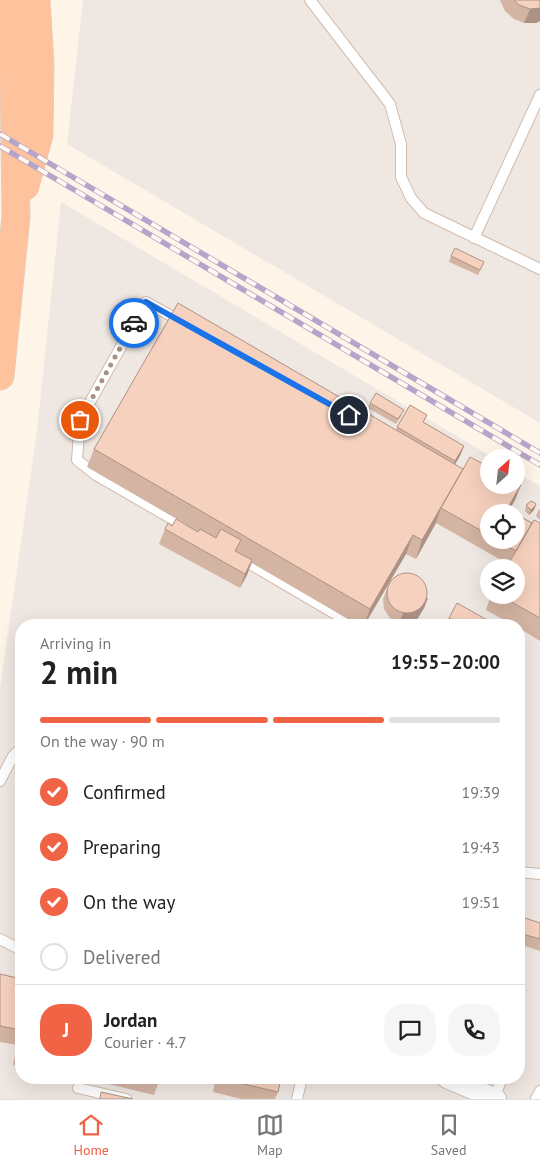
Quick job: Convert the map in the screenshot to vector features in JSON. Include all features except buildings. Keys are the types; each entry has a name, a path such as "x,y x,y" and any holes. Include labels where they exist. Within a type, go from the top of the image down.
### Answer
{"highway":[{"path":"0,376 16,216 13,0"},
{"path":"16,216 39,135 40,64 36,0"}],"street":[{"path":"461,1084 495,1099"}],"lane":[{"path":"310,0 390,104 401,144 401,178 411,198 424,213 540,269"},
{"path":"474,238 540,95"},
{"path":"188,325 146,302 80,420 77,460 96,475 191,530"},
{"path":"234,555 344,619"},
{"path":"0,781 15,754"},
{"path":"525,873 540,874"},
{"path":"0,939 15,947"},
{"path":"297,1099 301,1084"},
{"path":"495,1099 500,1084"},
{"path":"78,1088 126,1099"},
{"path":"536,1099 540,1091"}],"shaded area":[{"path":"83,0 540,0 540,423 67,144"},
{"path":"61,202 480,450 480,494 525,494 525,477 540,486 540,1099 0,1099 0,688 37,431"}],"railway":[{"path":"0,134 540,453"},
{"path":"0,146 540,465"}],"way so far":[{"path":"80,420 134,323"}],"route":[{"path":"134,323 146,302 349,415"}]}
